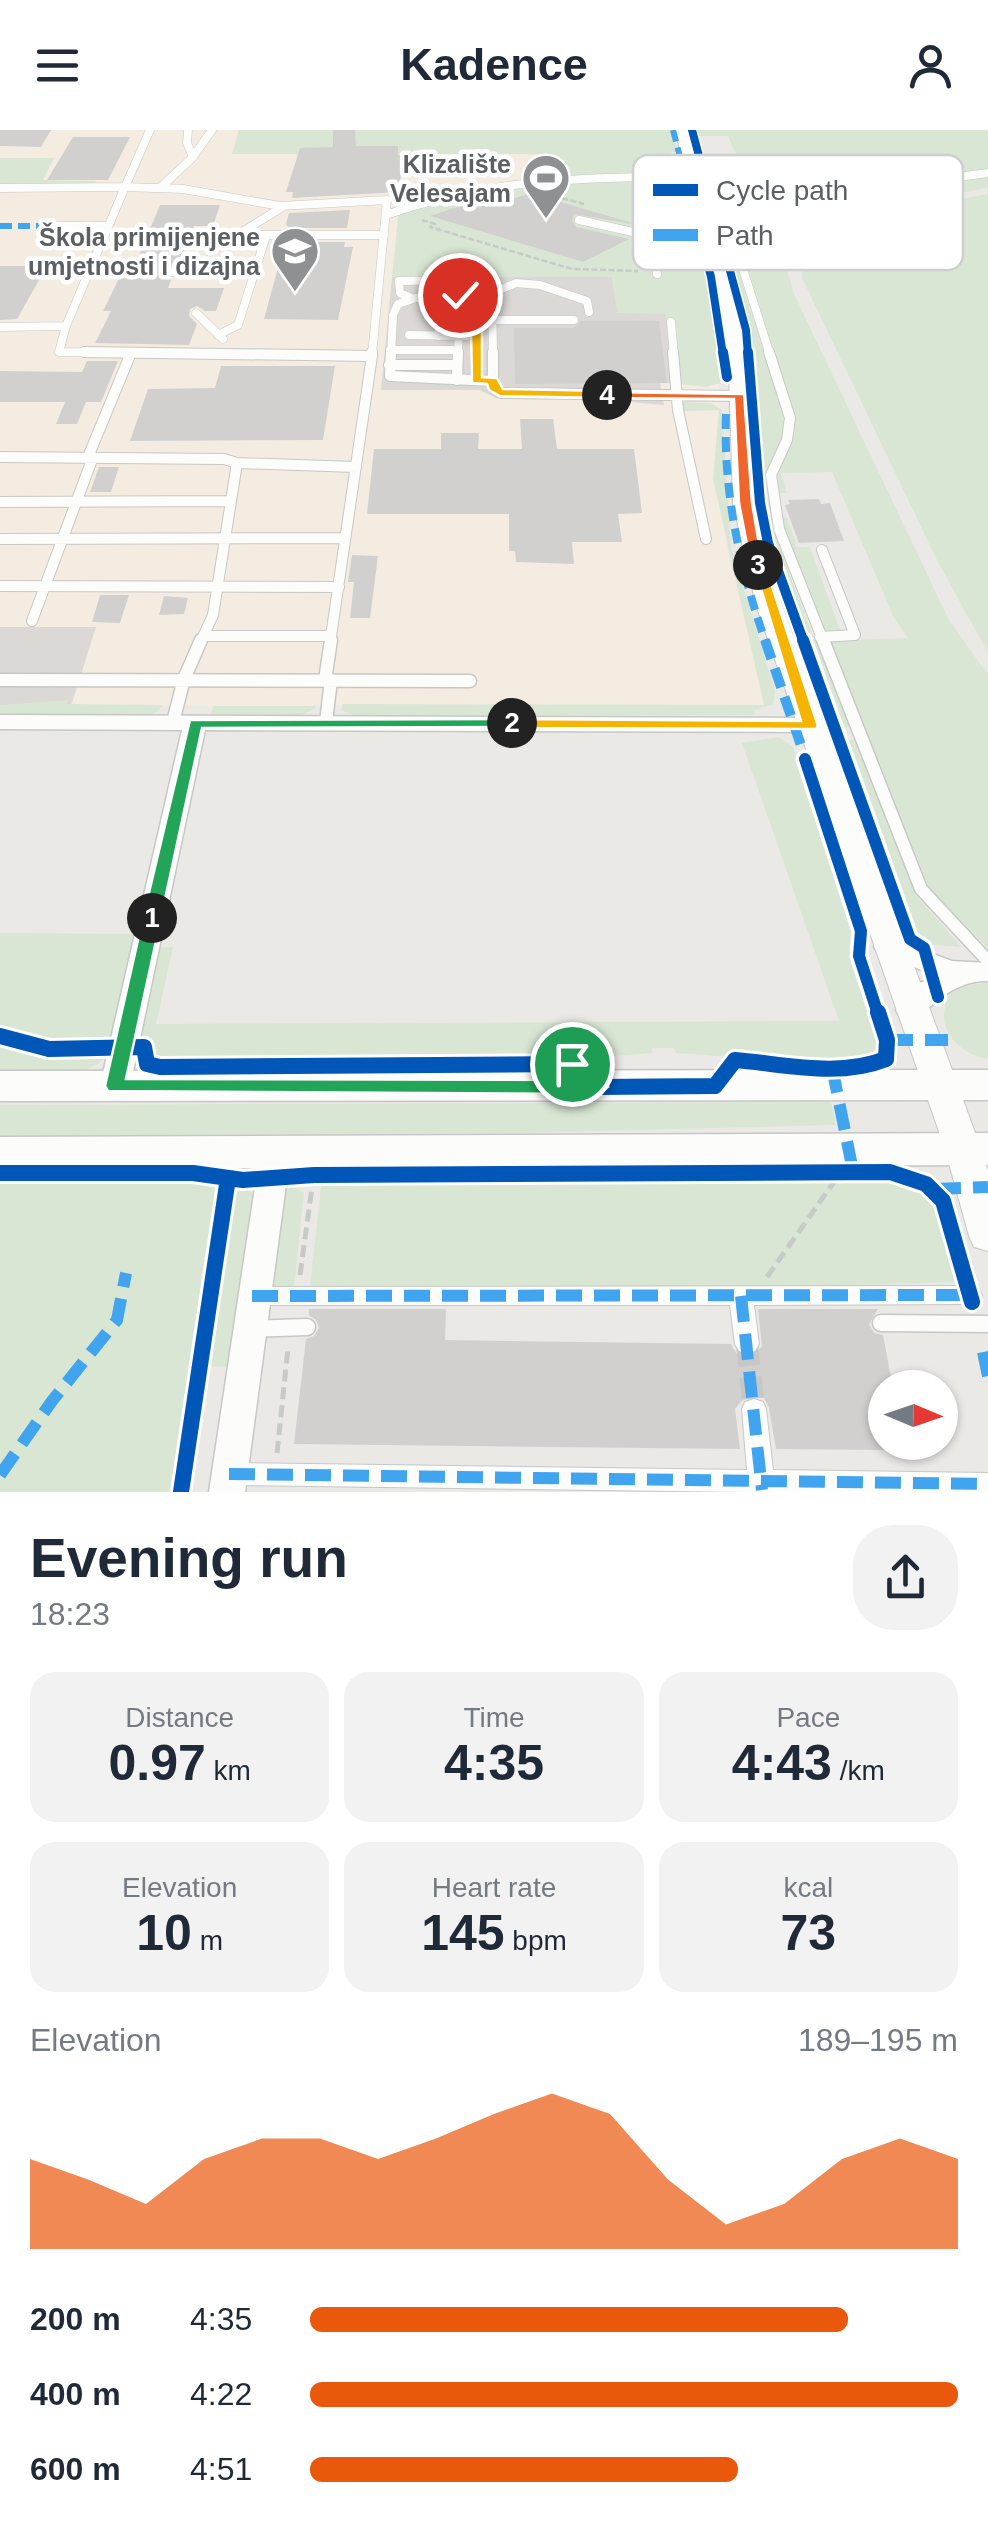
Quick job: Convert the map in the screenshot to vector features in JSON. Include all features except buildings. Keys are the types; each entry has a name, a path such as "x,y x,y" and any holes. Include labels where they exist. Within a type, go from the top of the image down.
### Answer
{"main road":[{"path":"0,1086 988,1085"},
{"path":"0,1154 976,1149"}],"street":[{"path":"683,130 690,155"},
{"path":"720,270 729,306 740,396 745,503 758,566 910,1010 939,1085 976,1149 988,1236"},
{"path":"0,722 810,726"},
{"path":"115,1086 184,723"},
{"path":"888,947 929,964 982,969"},
{"path":"910,1010 927,990 982,969"},
{"path":"275,1154 228,1483 761,1487 988,1484"},
{"path":"250,1313 748,1296 970,1295"},
{"path":"747,1344 748,1296"},
{"path":"754,1409 761,1487"}],"lane":[{"path":"150,130 66,326 59,352 372,356"},
{"path":"188,130 187,143 193,157"},
{"path":"160,188 193,157 212,130"},
{"path":"963,177 988,173"},
{"path":"386,215 462,191 633,178"},
{"path":"0,188 160,188 284,206 384,200 389,204 372,356 332,636 326,722"},
{"path":"210,252 284,206"},
{"path":"579,220 633,232"},
{"path":"53,226 107,226"},
{"path":"238,234 384,235"},
{"path":"218,334 238,324 266,236"},
{"path":"656,270 657,274"},
{"path":"743,270 790,418 787,440 772,475 779,529 921,888 982,969"},
{"path":"166,272 255,272"},
{"path":"411,298 400,292 399,281 460,280"},
{"path":"493,380 393,378 390,350 393,315 398,304 411,298 492,293 510,284 541,284 566,297 587,301 589,312"},
{"path":"492,293 493,388 500,393 740,396"},
{"path":"458,380 460,295"},
{"path":"438,336 442,296"},
{"path":"196,313 230,348 230,354"},
{"path":"492,320 574,320"},
{"path":"458,322 476,323 476,380"},
{"path":"670,322 678,396 706,539"},
{"path":"0,326 66,326"},
{"path":"409,336 477,336"},
{"path":"390,350 492,356"},
{"path":"32,621 131,352"},
{"path":"389,365 458,357"},
{"path":"0,458 224,459 237,464 356,467"},
{"path":"184,723 184,680 214,615 237,464"},
{"path":"0,502 231,501"},
{"path":"0,540 346,538"},
{"path":"820,637 854,635 822,550"},
{"path":"0,586 339,587"},
{"path":"204,636 332,636"},
{"path":"0,680 470,681"},
{"path":"250,1313 307,1327"},
{"path":"881,1324 988,1324"}],"path":[{"path":"429,211 414,217 435,224 430,227 572,269 638,271"},
{"path":"748,1296 842,1170"}],"shaded area":[{"path":"0,130 239,130 233,154 547,154 541,181 719,384 723,519 728,554 769,705 0,706"},
{"path":"392,277 703,277 719,384 660,383 664,405 582,398 496,398 479,390 381,390"},
{"path":"0,627 96,627 71,706 0,706"}],"green space":[{"path":"239,130 672,130 677,151 670,155 633,155 633,270 706,270 717,316 722,382 706,387 678,384 665,314 617,313 612,277 392,277 400,200 540,182 546,154 232,154"},
{"path":"695,130 988,130 988,171 963,175 963,155 736,155 728,136 697,136"},
{"path":"0,158 54,158 43,180 96,181 94,185 0,185"},
{"path":"988,174 988,188 963,193 963,178"},
{"path":"988,194 988,653 937,560 802,278 805,270 963,270 963,199"},
{"path":"734,270 741,270 787,417 779,448 765,475 770,522 812,634 803,634 771,541 763,498 756,371"},
{"path":"747,270 787,270 794,294 949,620 988,675 988,948 929,888 831,641 908,638 894,618 832,472 781,473 787,493 778,493 778,466 790,436"},
{"path":"682,402 711,403 722,410 731,548 775,691 773,704 755,710 755,715 355,716 341,710 343,704 764,705 713,479 719,410 683,411"},
{"path":"782,517 787,518 797,547 810,547 841,633 825,633 789,547"},
{"path":"804,639 814,639 850,727 836,727"},
{"path":"68,700 67,704 163,705 153,715 0,715 0,705"},
{"path":"213,706 315,708 302,715 211,715"},
{"path":"778,737 793,746 854,933 853,956 884,1045 878,1058 812,1062 652,1048 652,1053 541,1062 179,1063 156,1060 150,1055 150,1040 138,1040 157,948 173,947 156,1024 839,1021 742,743"},
{"path":"846,738 855,741 915,894 961,947 924,944 913,937 844,747 848,746"},
{"path":"0,933 136,934 113,1042 45,1045 0,1031"},
{"path":"988,983 988,1059 966,1051 948,1033 942,994 961,986"},
{"path":"0,1046 39,1057 109,1053 88,1069 74,1072 0,1072"},
{"path":"831,1102 836,1125 518,1133 0,1136 0,1105"},
{"path":"876,1175 912,1181 934,1195 954,1282 719,1289 310,1287 321,1187 331,1177"},
{"path":"0,1178 194,1178 207,1181 215,1190 170,1492 0,1492"},
{"path":"248,1185 252,1195 230,1367 211,1366 233,1193"},
{"path":"291,1185 304,1193 294,1287 273,1287 284,1195"}],"tunnel":[{"path":"747,1344 754,1409"}],"marked path":[{"path":"673,130 680,155"},
{"path":"0,226 53,226"},
{"path":"726,414 725,439 739,556 808,766"},
{"path":"887,1040 948,1040"},
{"path":"832,1067 853,1171"},
{"path":"935,1189 988,1187"},
{"path":"0,1475 52,1401 117,1320 126,1273"},
{"path":"252,1296 970,1295"},
{"path":"741,1296 762,1490"},
{"path":"983,1352 988,1376"},
{"path":"229,1474 988,1484"}],"cycle path":[{"path":"692,130 699,155"},
{"path":"709,270 727,377"},
{"path":"730,270 746,330 760,503 768,543 910,939 924,948 938,997"},
{"path":"0,1036 49,1049 144,1047 147,1064 160,1067 573,1064 598,1087 715,1086 735,1060 834,1068 872,1065 886,1059 887,1040 859,956 861,931 805,759"},
{"path":"0,1173 193,1173 243,1180 314,1175 890,1172 926,1184 943,1201 972,1302"},
{"path":"181,1492 228,1178"}],"place":[{"name":"Klizalište Velesajam","path":"546,220"},
{"name":"Škola primijenjene umjetnosti i dizajna","path":"295,294"}],"route":[{"path":"460,295 458,322 476,323 476,380 493,380 493,388 500,393 740,396 745,503 758,566 810,726 195,723 115,1086 598,1087 572,1064"}]}
